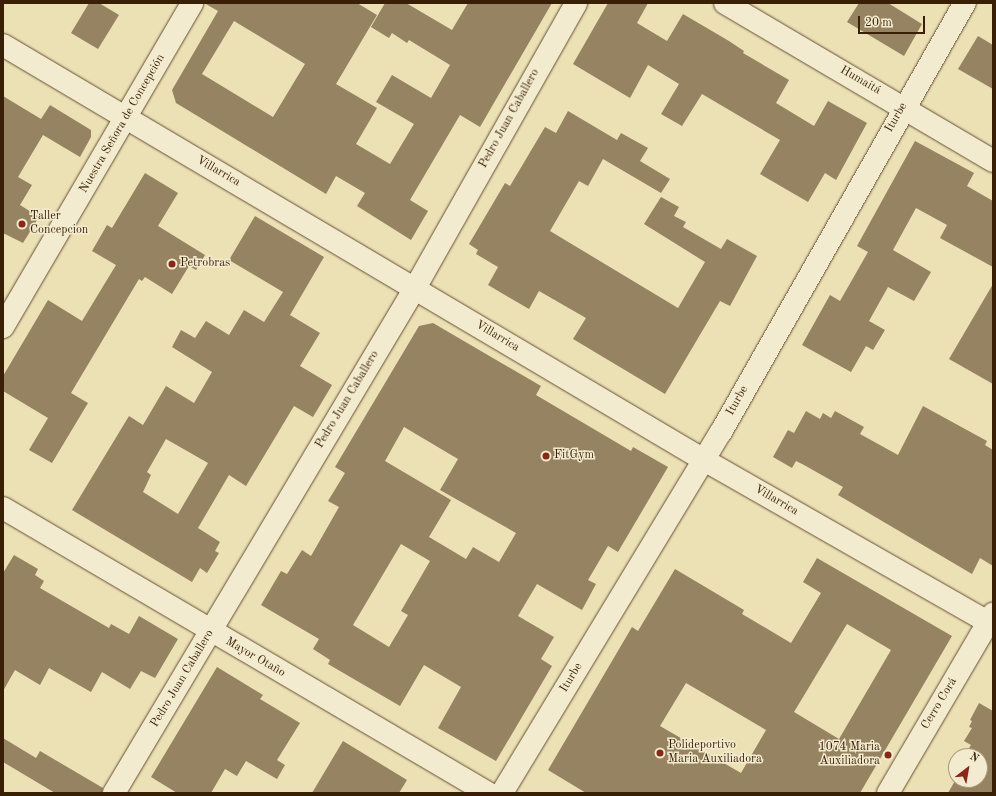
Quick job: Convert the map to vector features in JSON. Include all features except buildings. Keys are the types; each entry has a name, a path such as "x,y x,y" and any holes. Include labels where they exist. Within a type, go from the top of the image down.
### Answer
{"street":[{"name":"Nuestra Señora de Concepción","path":"3,327 126,119 192,3"},
{"name":"Pedro Juan Caballero","path":"114,793 415,288 576,3"},
{"name":"Humaitá","path":"725,3 904,107 993,161"},
{"name":"Iturbe","path":"502,793 704,460 904,107 965,3"},
{"name":"Villarrica","path":"3,45 704,460 991,620"},
{"name":"Mayor Otaño","path":"3,508 211,632 488,793"},
{"name":"Cerro Corá","path":"888,793 991,620"}],"place":[{"name":"Taller Concepcion","path":"22,224"},
{"name":"Petrobras","path":"172,264"},
{"name":"FitGym","path":"546,456"},
{"name":"Polideportivo Maria Auxiliadora","path":"660,753"},
{"name":"1074 Maria Auxiliadora","path":"888,755"}]}
